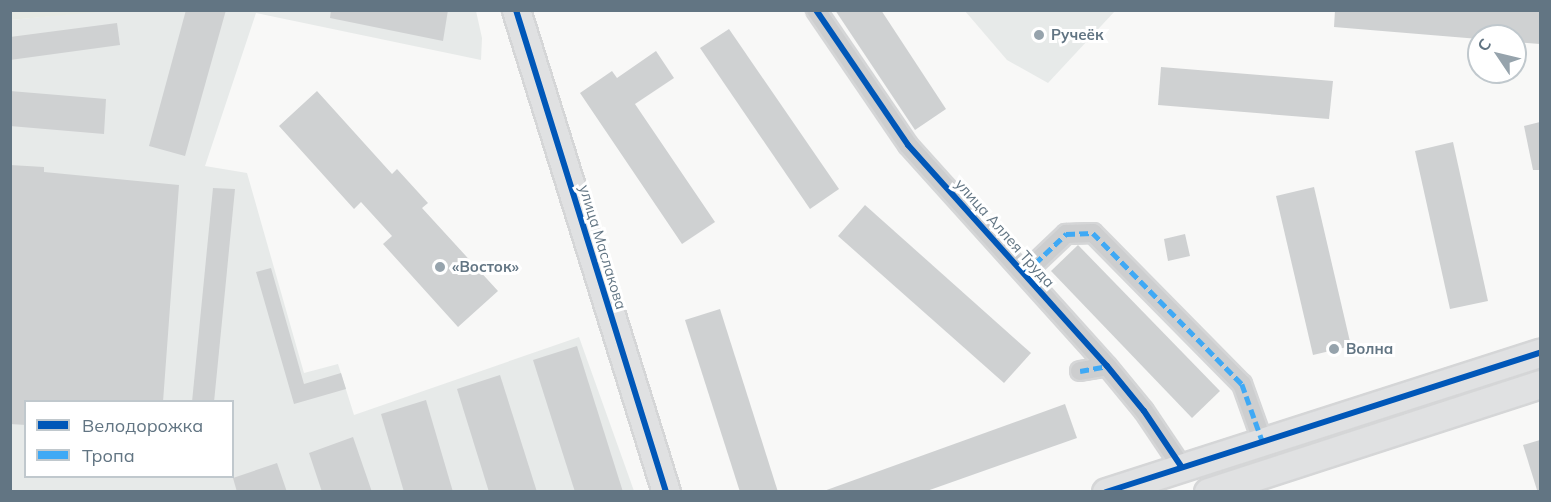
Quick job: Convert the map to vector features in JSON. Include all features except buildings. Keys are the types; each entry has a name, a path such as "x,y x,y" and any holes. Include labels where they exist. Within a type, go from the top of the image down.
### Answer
{"street":[{"name":"улица Маслакова","path":"516,10 666,492"},
{"name":"улица Аллея Труда","path":"816,10 909,145 1107,366 1144,411 1181,466"},
{"path":"1025,273 1066,234 1093,233 1242,384 1262,440"},
{"path":"1106,492 1262,440 1540,353"},
{"path":"1080,371 1107,366"},
{"path":"1208,492 1540,384"}],"shaded area":[{"path":"11,10 109,10 109,11 11,20"},
{"path":"109,10 476,11 482,38 481,60 256,13 205,166 247,173 304,373 338,364 354,415 579,337 634,491 11,492 11,20"},
{"name":"Ручеёк","path":"965,11 1115,11 1048,83 1007,60"},
{"path":"1540,365 1540,371 1207,478 1205,473"}],"marked path":[{"path":"1025,273 1066,234 1093,233 1242,384 1262,440"},
{"path":"1080,371 1107,366"}],"cycle path":[{"path":"516,10 666,492"},
{"path":"816,10 908,145 1107,366 1144,411 1181,466"},
{"path":"1106,492 1540,353"}],"place":[{"name":"Ручеёк","path":"1039,35"},
{"name":"«Восток»","path":"440,267"},
{"name":"Волна","path":"1334,349"}]}
